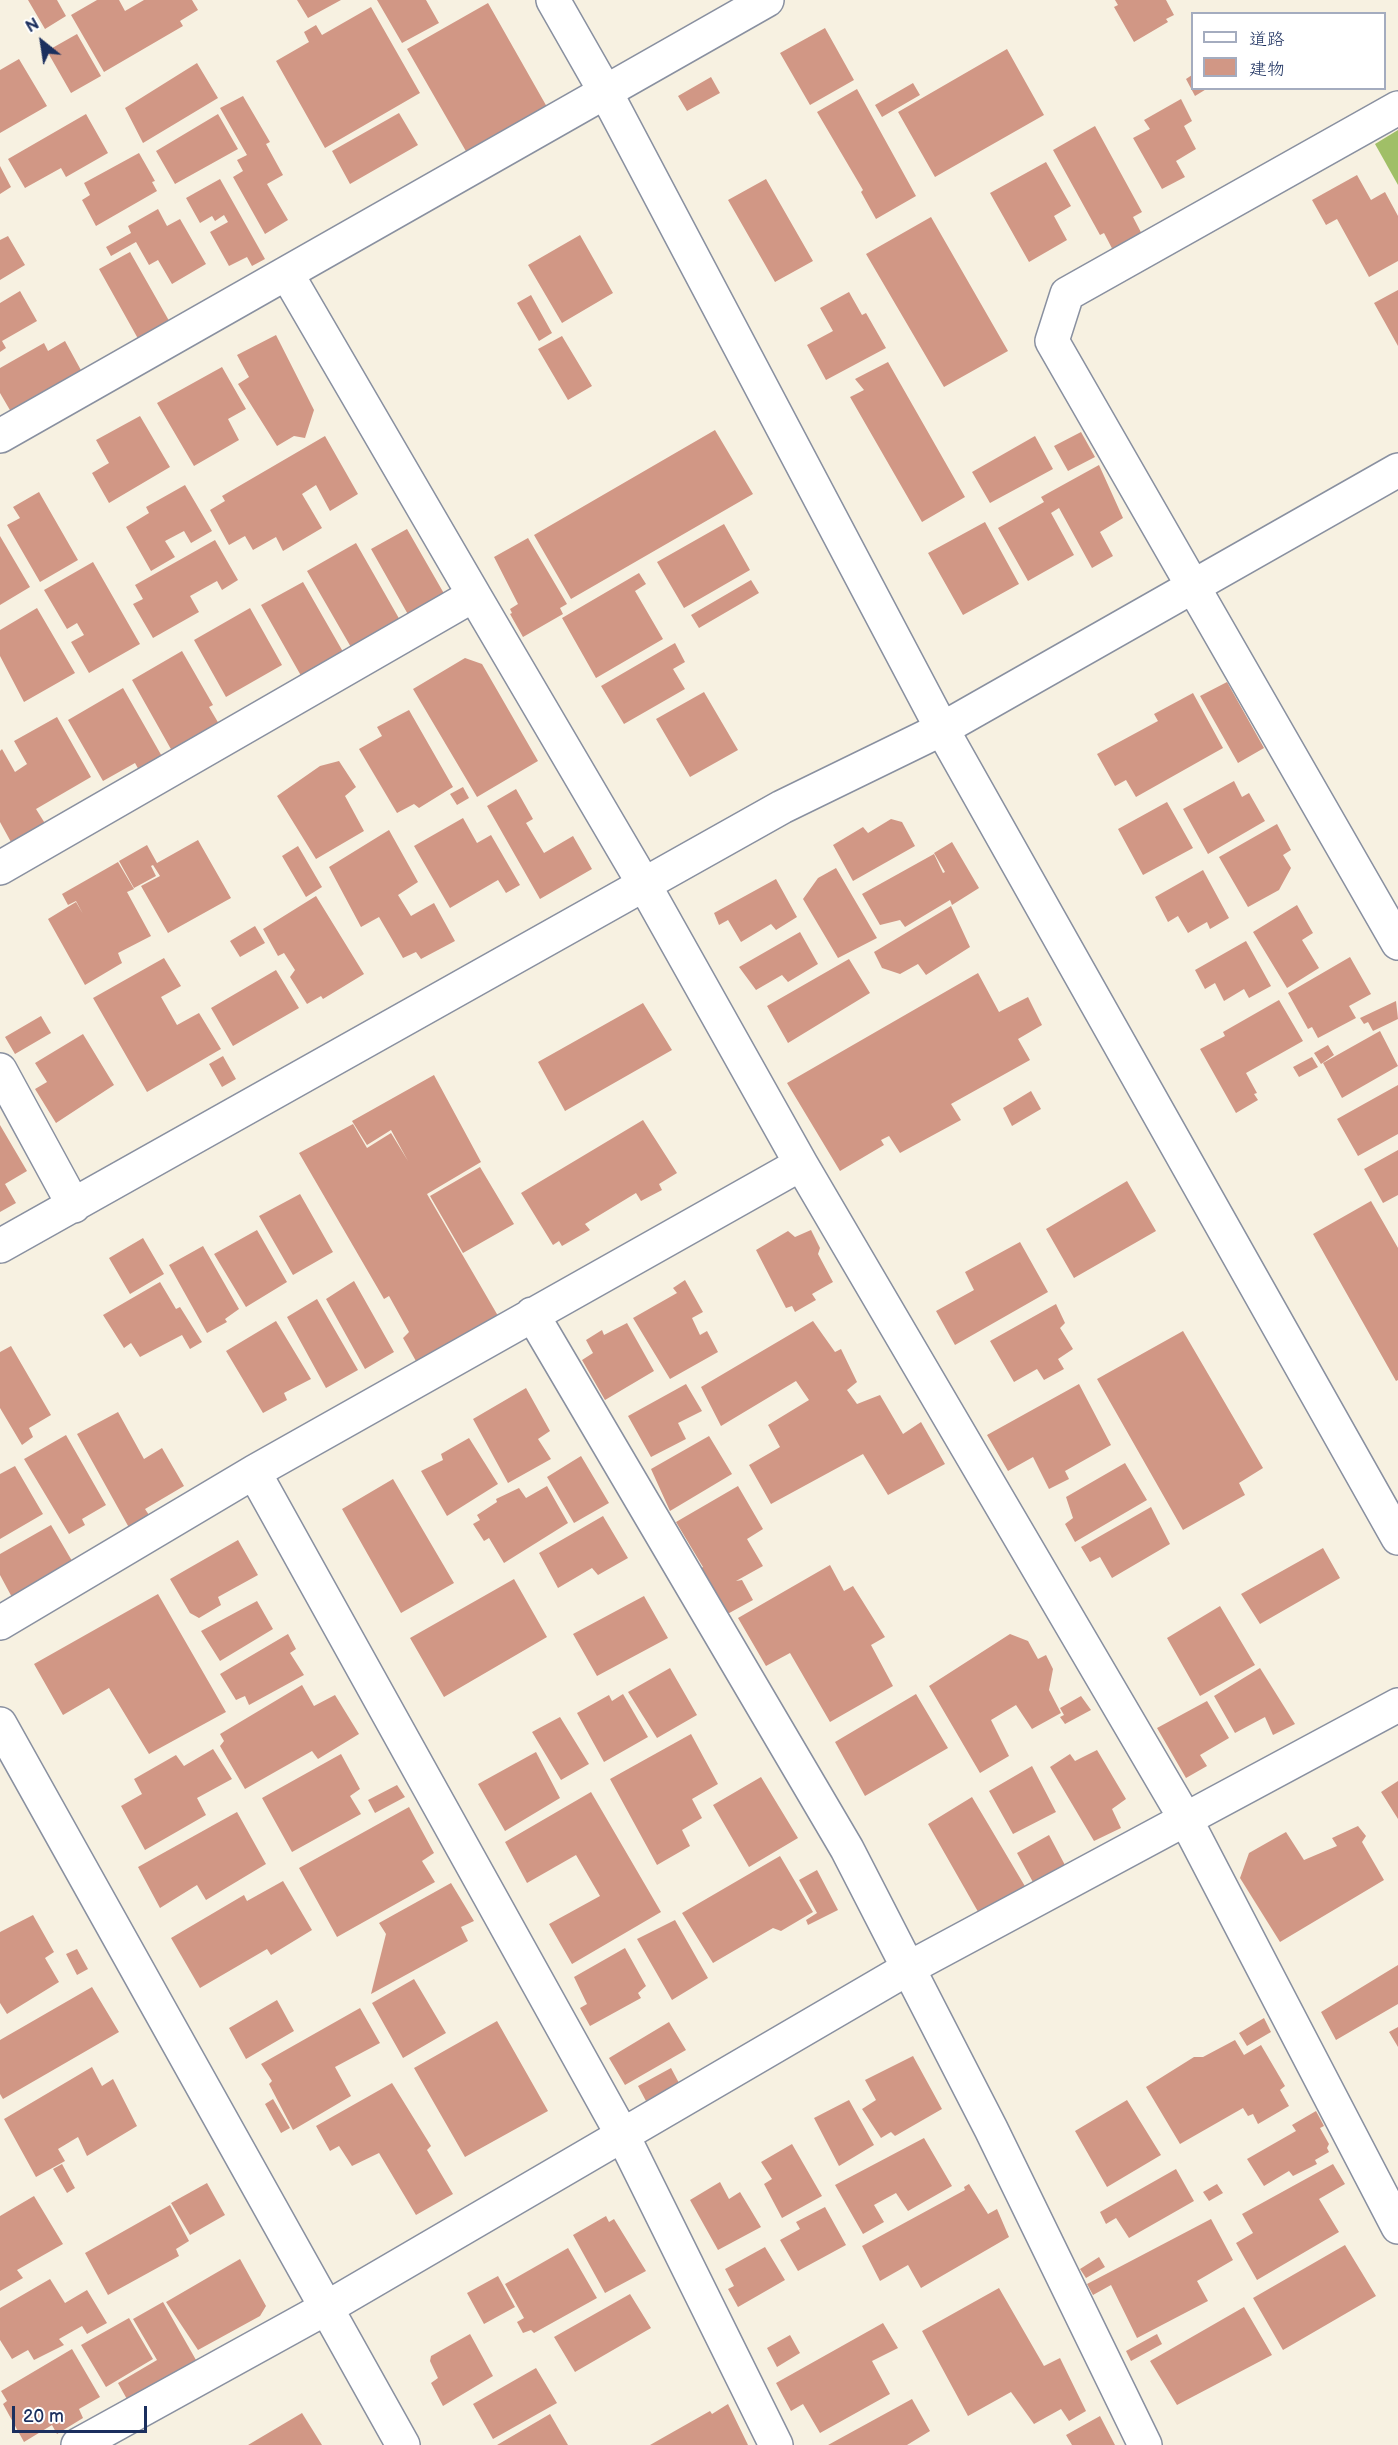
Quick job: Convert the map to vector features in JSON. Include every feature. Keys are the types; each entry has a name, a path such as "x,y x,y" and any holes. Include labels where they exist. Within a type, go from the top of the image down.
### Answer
{"street":[{"path":"553,0 606,93 942,729 1398,1538"},
{"path":"0,436 767,0"},
{"path":"1398,108 1067,294 1052,341 1398,943"},
{"path":"287,274 645,886 801,1164 1186,1820 1398,2227"},
{"path":"0,1246 645,886 782,807 942,729 1398,470"},
{"path":"0,868 474,595"},
{"path":"0,1070 74,1206"},
{"path":"0,1623 254,1472 801,1164"},
{"path":"532,1314 847,1850 991,2128 1145,2445"},
{"path":"254,1472 623,2136 776,2445"},
{"path":"78,2445 328,2307 907,1969 1398,1705"},
{"path":"0,1724 328,2307 403,2445"}],"green space":[{"path":"1398,130 1398,185 1375,144"}],"building":[{"path":"28,0 57,0 66,16 45,29"},
{"path":"97,0 119,0 125,11 144,0 192,0 198,10 180,21 183,26 104,72 71,15"},
{"path":"297,0 341,0 308,18"},
{"path":"377,0 426,0 439,23 402,43"},
{"path":"1115,0 1166,0 1174,15 1166,19 1168,22 1134,42 1114,7 1118,5"},
{"path":"488,3 547,107 467,153 407,49"},
{"path":"371,7 420,93 325,148 276,61 309,42 304,32 316,25 322,35"},
{"path":"825,28 854,80 810,105 780,53"},
{"path":"77,34 101,76 71,93 47,51"},
{"path":"1007,49 1044,115 935,177 898,112"},
{"path":"19,59 47,106 0,133 0,70"},
{"path":"197,63 218,98 143,143 125,108"},
{"path":"1191,76 1191,88 1186,79"},
{"path":"711,77 720,93 687,111 678,96"},
{"path":"913,83 920,95 882,117 875,105"},
{"path":"857,89 916,196 876,219 861,192 863,190 817,112"},
{"path":"1192,90 1205,90 1195,96"},
{"path":"243,96 270,142 266,144 283,175 267,184 288,220 265,234 233,177 243,171 237,160 247,155 220,108"},
{"path":"1181,99 1192,121 1184,126 1196,149 1176,161 1185,177 1162,189 1133,138 1150,129 1144,120"},
{"path":"399,113 418,145 350,184 332,151"},
{"path":"86,114 108,153 66,177 61,168 25,188 8,159"},
{"path":"218,114 238,149 175,184 156,151"},
{"path":"1095,126 1142,212 1133,217 1145,240 1116,256 1104,233 1100,235 1053,150"},
{"path":"139,153 155,181 152,182 157,191 96,226 82,200 90,195 84,183"},
{"path":"1046,162 1071,206 1054,216 1067,240 1029,262 990,193"},
{"path":"0,166 11,187 0,194"},
{"path":"1357,175 1371,200 1385,192 1398,216 1398,261 1369,277 1337,219 1326,225 1312,200"},
{"path":"220,179 265,259 252,266 247,257 229,266 210,232 228,222 224,215 215,221 212,216 200,223 186,198"},
{"path":"766,179 813,261 775,282 728,200"},
{"path":"158,209 167,226 180,219 206,264 172,284 158,260 149,265 136,242 111,256 106,247 131,233 128,226"},
{"path":"931,217 1008,351 944,387 866,254"},
{"path":"580,235 613,293 562,323 528,265"},
{"path":"8,236 25,265 0,280 0,240"},
{"path":"130,252 172,326 141,344 99,269"},
{"path":"1398,290 1398,346 1374,303"},
{"path":"20,291 37,321 2,341 6,348 0,352 0,303"},
{"path":"849,292 862,315 866,313 886,348 826,380 807,345 833,331 820,308"},
{"path":"531,295 552,333 539,341 517,303"},
{"path":"276,335 314,410 305,438 294,436 277,446 238,384 249,377 237,355"},
{"path":"562,336 592,386 568,400 538,349"},
{"path":"65,341 88,383 52,403 45,391 37,395 41,402 14,417 0,393 0,368 44,343 48,351"},
{"path":"888,362 965,497 922,522 850,397 864,390 855,379"},
{"path":"222,367 246,409 228,419 239,440 194,466 157,403"},
{"path":"140,416 170,467 109,503 92,473 109,463 96,440"},
{"path":"715,430 753,494 571,599 534,535"},
{"path":"1081,432 1095,457 1068,471 1054,446"},
{"path":"325,436 358,494 330,511 316,485 302,494 322,528 283,551 276,537 253,550 245,536 229,545 210,510 225,501 222,496"},
{"path":"1035,436 1053,469 990,503 972,472"},
{"path":"1099,465 1123,518 1100,532 1113,556 1092,568 1059,508 1051,513 1074,555 1028,581 998,528 1044,502 1041,497"},
{"path":"185,485 212,531 191,543 184,531 165,541 175,557 151,571 126,527 149,513 146,507"},
{"path":"39,492 78,560 40,582 7,525 20,518 13,507"},
{"path":"985,522 1019,584 963,615 928,553"},
{"path":"724,524 750,570 684,608 657,562"},
{"path":"407,529 446,597 410,618 371,549"},
{"path":"0,536 30,587 0,605"},
{"path":"528,538 567,604 560,608 563,614 523,637 510,614 512,613 510,609 518,604 494,557"},
{"path":"215,540 238,580 222,590 217,581 190,596 199,612 153,638 133,604 143,599 135,585"},
{"path":"356,543 401,622 352,649 307,571"},
{"path":"93,562 140,644 89,673 71,642 84,635 77,623 67,629 44,590"},
{"path":"639,573 646,584 635,591 663,639 596,678 562,618"},
{"path":"751,580 759,593 699,628 691,615"},
{"path":"303,582 346,657 304,681 261,605"},
{"path":"37,608 75,673 24,702 0,656 0,630"},
{"path":"250,608 282,665 226,697 194,640"},
{"path":"675,643 685,662 673,669 685,689 624,724 601,686"},
{"path":"182,651 213,705 209,707 219,724 172,751 132,680"},
{"path":"465,658 482,664 538,761 477,797 413,689"},
{"path":"1227,682 1264,748 1238,763 1200,696"},
{"path":"123,688 168,767 145,781 135,763 103,781 68,720"},
{"path":"704,692 738,750 690,777 656,719"},
{"path":"1193,693 1223,748 1136,797 1126,780 1115,786 1097,754 1158,721 1154,714"},
{"path":"409,710 453,787 419,808 414,804 397,813 359,749 382,736 377,727"},
{"path":"57,717 91,777 36,809 51,833 17,853 0,822 0,751 2,749 15,772 27,764 14,741"},
{"path":"339,761 356,787 345,796 364,831 316,859 277,796 320,766"},
{"path":"1234,781 1242,797 1249,793 1265,821 1208,854 1183,809"},
{"path":"463,787 469,798 457,805 450,794"},
{"path":"516,789 533,819 526,823 544,853 573,836 592,869 540,899 487,806"},
{"path":"1167,802 1193,848 1143,875 1118,829"},
{"path":"463,818 477,843 491,835 520,885 506,893 498,880 450,908 414,846"},
{"path":"891,819 902,822 915,846 853,881 833,845 863,827 868,833"},
{"path":"1277,824 1291,850 1283,855 1291,868 1279,890 1248,907 1219,857"},
{"path":"389,830 418,882 398,895 411,916 434,903 455,941 421,959 416,952 403,958 379,917 361,927 329,867"},
{"path":"198,840 231,898 168,933 141,886 160,876 153,865 151,866 156,876 134,888 119,861 147,845 157,863"},
{"path":"952,842 979,888 952,905 950,900 905,927 900,920 880,925 862,894 934,854 943,873 945,872 934,853"},
{"path":"298,846 322,887 306,897 282,856"},
{"path":"118,862 134,889 127,892 151,936 118,953 122,963 85,985 48,919 76,902 83,914 76,901 68,905 62,894"},
{"path":"836,868 877,938 838,958 803,899 818,878"},
{"path":"1203,870 1229,918 1210,929 1207,922 1188,933 1178,916 1168,922 1155,897"},
{"path":"776,879 797,917 776,930 771,924 741,942 728,920 719,925 714,913"},
{"path":"316,896 364,974 323,999 321,996 307,1004 290,977 295,970 284,953 278,956 263,929"},
{"path":"1297,905 1313,933 1302,940 1319,968 1287,988 1253,932"},
{"path":"951,906 970,947 926,975 918,964 900,974 882,968 874,952"},
{"path":"255,926 265,943 240,957 230,941"},
{"path":"800,932 818,964 788,982 782,975 756,990 739,967"},
{"path":"1246,941 1271,986 1249,998 1244,989 1224,1001 1215,983 1205,989 1195,970"},
{"path":"1350,957 1371,994 1349,1006 1356,1018 1318,1038 1312,1027 1308,1029 1288,993"},
{"path":"164,958 181,986 161,997 177,1025 199,1013 221,1049 147,1092 93,998"},
{"path":"849,959 870,993 788,1043 767,1006"},
{"path":"276,970 299,1008 233,1046 211,1008"},
{"path":"978,973 999,1012 1028,997 1042,1025 1018,1039 1030,1060 951,1104 961,1120 900,1153 889,1136 881,1140 884,1145 840,1171 787,1083"},
{"path":"1279,1000 1303,1041 1246,1073 1257,1093 1254,1094 1258,1100 1236,1113 1200,1049 1225,1036 1223,1032"},
{"path":"1396,1001 1398,1019 1373,1031 1368,1022 1364,1024 1360,1018"},
{"path":"643,1003 672,1050 565,1111 538,1062"},
{"path":"41,1016 51,1033 15,1054 5,1037"},
{"path":"1380,1031 1398,1066 1342,1098 1323,1063"},
{"path":"83,1034 114,1085 56,1123 35,1089 47,1082 35,1063"},
{"path":"1328,1045 1334,1055 1321,1064 1314,1053"},
{"path":"223,1056 236,1079 222,1087 209,1064"},
{"path":"1312,1057 1318,1067 1299,1077 1293,1067"},
{"path":"434,1075 481,1162 427,1194 501,1321 421,1370 403,1338 409,1332 389,1296 384,1299 299,1153 353,1124 367,1148 391,1133 408,1161 391,1130 367,1145 352,1121"},
{"path":"1398,1085 1398,1134 1358,1156 1337,1119"},
{"path":"1031,1091 1041,1109 1012,1126 1003,1108"},
{"path":"643,1120 677,1173 659,1184 662,1190 641,1201 636,1193 585,1224 590,1230 562,1246 559,1241 553,1245 521,1193"},
{"path":"0,1125 27,1171 5,1184 16,1203 0,1212"},
{"path":"1398,1150 1398,1195 1383,1203 1364,1169"},
{"path":"480,1167 514,1224 463,1253 430,1196"},
{"path":"1127,1181 1156,1231 1074,1278 1046,1229"},
{"path":"300,1194 333,1252 293,1275 259,1216"},
{"path":"1371,1201 1398,1248 1398,1380 1396,1381 1313,1234"},
{"path":"257,1230 287,1282 246,1307 214,1254"},
{"path":"811,1230 820,1248 818,1254 833,1282 812,1294 816,1300 795,1312 792,1306 786,1308 756,1250 788,1231 795,1237"},
{"path":"143,1238 164,1274 130,1294 109,1258"},
{"path":"1020,1242 1048,1292 955,1345 936,1311 974,1290 965,1272"},
{"path":"203,1246 239,1309 225,1319 227,1322 207,1333 169,1265"},
{"path":"685,1280 703,1312 692,1318 700,1335 707,1331 718,1352 670,1379 633,1318 677,1293 673,1288"},
{"path":"354,1281 394,1352 365,1369 326,1299"},
{"path":"160,1282 176,1309 180,1307 202,1342 190,1349 182,1335 140,1357 131,1343 124,1348 103,1315"},
{"path":"317,1299 358,1370 326,1388 287,1317"},
{"path":"1056,1304 1065,1323 1060,1328 1073,1349 1058,1359 1064,1369 1044,1380 1037,1369 1014,1382 990,1341"},
{"path":"276,1321 311,1379 284,1393 287,1400 263,1413 226,1351"},
{"path":"813,1321 835,1352 841,1349 857,1382 847,1390 857,1404 880,1395 903,1434 921,1422 945,1464 888,1495 863,1454 771,1504 749,1465 780,1447 768,1425 809,1400 796,1381 721,1426 701,1387"},
{"path":"627,1323 654,1371 605,1400 582,1360 593,1353 586,1340 602,1330 604,1335"},
{"path":"1183,1331 1263,1468 1239,1483 1245,1495 1183,1530 1097,1379"},
{"path":"11,1346 51,1415 29,1428 33,1437 22,1445 0,1408 0,1352"},
{"path":"686,1384 702,1411 678,1423 686,1439 651,1457 628,1416"},
{"path":"1079,1384 1111,1445 1065,1471 1069,1479 1049,1489 1033,1457 1008,1471 987,1435"},
{"path":"526,1388 550,1431 538,1439 551,1459 508,1483 473,1419"},
{"path":"118,1412 144,1459 162,1448 184,1486 145,1509 153,1521 132,1533 77,1434"},
{"path":"66,1435 106,1505 82,1519 85,1525 69,1534 24,1459"},
{"path":"709,1436 732,1474 670,1511 651,1469"},
{"path":"469,1438 498,1484 447,1516 421,1471 443,1460 441,1454"},
{"path":"581,1456 609,1503 574,1523 547,1477"},
{"path":"1125,1463 1147,1500 1075,1542 1065,1524 1073,1518 1066,1497"},
{"path":"15,1466 43,1514 0,1539 0,1474"},
{"path":"393,1479 454,1583 401,1613 342,1509"},
{"path":"547,1486 568,1523 504,1563 489,1538 484,1541 473,1524 480,1520 477,1515 497,1502 496,1499 519,1488 526,1498"},
{"path":"738,1486 763,1529 747,1539 763,1566 736,1581 742,1580 753,1600 722,1617 696,1571 703,1567 676,1522"},
{"path":"1151,1507 1170,1544 1112,1578 1100,1557 1090,1562 1081,1547"},
{"path":"603,1516 628,1558 598,1575 592,1568 558,1588 539,1553"},
{"path":"51,1525 75,1566 14,1601 0,1575 0,1554"},
{"path":"238,1540 258,1575 218,1597 221,1605 199,1618 190,1613 170,1579"},
{"path":"1323,1548 1340,1578 1260,1624 1241,1594"},
{"path":"830,1565 844,1591 853,1586 885,1637 871,1645 893,1686 830,1722 790,1653 766,1666 738,1618"},
{"path":"514,1579 547,1637 444,1697 410,1638"},
{"path":"158,1594 226,1712 149,1754 109,1688 63,1715 34,1664"},
{"path":"644,1596 668,1638 597,1676 573,1634"},
{"path":"257,1601 273,1629 220,1661 201,1631"},
{"path":"1220,1606 1255,1665 1200,1696 1167,1638"},
{"path":"288,1634 296,1649 290,1653 304,1675 249,1705 245,1696 236,1700 220,1674"},
{"path":"1010,1634 1028,1641 1038,1659 1046,1655 1053,1669 1049,1690 1061,1713 1032,1729 1016,1705 991,1720 1009,1756 980,1773 929,1686"},
{"path":"670,1668 697,1715 657,1738 628,1692"},
{"path":"1260,1668 1295,1724 1273,1735 1265,1717 1235,1733 1214,1696"},
{"path":"302,1685 314,1706 335,1695 359,1734 318,1759 312,1751 245,1789 220,1746 224,1741 220,1734"},
{"path":"623,1694 648,1737 604,1762 577,1713 609,1695 612,1701"},
{"path":"916,1694 948,1748 865,1796 835,1742"},
{"path":"1081,1696 1091,1710 1065,1724 1060,1717 1064,1715 1060,1708"},
{"path":"1207,1701 1229,1738 1200,1755 1207,1766 1186,1778 1157,1728"},
{"path":"560,1717 589,1764 561,1780 532,1732"},
{"path":"691,1734 718,1784 692,1799 702,1818 682,1830 690,1846 657,1865 610,1779"},
{"path":"213,1749 232,1779 197,1798 206,1815 145,1850 121,1806 142,1794 134,1779 176,1755 184,1766"},
{"path":"1097,1750 1126,1799 1112,1809 1121,1828 1094,1841 1050,1767 1070,1754 1075,1761"},
{"path":"536,1752 560,1798 505,1831 478,1784"},
{"path":"341,1754 360,1789 350,1796 361,1814 292,1852 262,1798"},
{"path":"1032,1766 1056,1812 1013,1834 989,1791"},
{"path":"761,1777 798,1838 749,1867 713,1805"},
{"path":"1398,1781 1398,1819 1381,1792"},
{"path":"397,1785 405,1797 375,1813 368,1800"},
{"path":"591,1792 661,1912 572,1964 549,1924 600,1896 576,1855 527,1883 505,1842"},
{"path":"972,1797 1026,1888 981,1917 928,1824"},
{"path":"409,1807 434,1853 422,1861 435,1882 337,1937 299,1868"},
{"path":"237,1812 266,1864 206,1900 197,1885 160,1908 138,1867"},
{"path":"1358,1826 1366,1836 1362,1842 1384,1880 1280,1942 1240,1878 1249,1853 1286,1832 1304,1860 1337,1846 1332,1838"},
{"path":"1049,1835 1066,1867 1034,1884 1017,1853"},
{"path":"780,1856 813,1912 781,1931 773,1928 713,1963 682,1913"},
{"path":"817,1870 838,1910 808,1925 806,1920 817,1913 799,1880"},
{"path":"283,1881 312,1930 271,1955 267,1949 200,1988 171,1938 244,1895 247,1901"},
{"path":"451,1883 474,1921 461,1927 468,1941 371,1994 386,1934 379,1923"},
{"path":"33,1915 54,1952 45,1958 59,1982 7,2014 0,2003 0,1932"},
{"path":"675,1920 708,1978 672,2000 637,1939"},
{"path":"625,1948 646,1986 638,1993 641,1998 590,2026 580,2008 587,2004 574,1977"},
{"path":"77,1949 88,1969 77,1975 66,1954"},
{"path":"1398,1965 1398,2004 1336,2040 1321,2012"},
{"path":"414,1979 446,2033 403,2058 372,2003"},
{"path":"92,1987 119,2032 3,2099 0,2094 0,2040"},
{"path":"277,2000 294,2031 246,2059 229,2028"},
{"path":"360,2008 380,2043 335,2067 351,2096 293,2130 269,2084 272,2081 261,2064"},
{"path":"1264,2018 1271,2032 1247,2046 1239,2033"},
{"path":"497,2021 548,2111 465,2157 414,2068"},
{"path":"669,2022 686,2050 625,2085 609,2058"},
{"path":"1398,2027 1398,2047 1389,2032"},
{"path":"1235,2040 1244,2055 1261,2045 1285,2086 1280,2090 1289,2106 1258,2124 1253,2114 1248,2116 1243,2108 1180,2144 1146,2087 1194,2057 1203,2057"},
{"path":"913,2056 942,2109 895,2136 891,2132 881,2138 862,2109 876,2100 865,2080"},
{"path":"92,2067 102,2086 113,2079 137,2126 87,2156 78,2137 58,2149 65,2161 36,2177 4,2119"},
{"path":"671,2068 679,2083 646,2101 638,2086"},
{"path":"392,2083 431,2146 427,2150 453,2194 416,2215 379,2153 352,2166 339,2146 330,2151 316,2126"},
{"path":"273,2099 290,2128 281,2133 265,2104"},
{"path":"849,2100 874,2145 839,2166 814,2118"},
{"path":"1127,2100 1161,2155 1107,2187 1075,2131"},
{"path":"1316,2111 1324,2126 1320,2128 1329,2144 1327,2148 1329,2152 1315,2160 1317,2164 1293,2176 1289,2171 1264,2186 1247,2159 1296,2131 1292,2125"},
{"path":"924,2138 952,2186 908,2211 896,2193 874,2205 884,2222 863,2234 835,2185"},
{"path":"792,2144 822,2196 782,2218 764,2184 772,2179 761,2162"},
{"path":"62,2164 75,2188 67,2193 53,2169"},
{"path":"1333,2164 1345,2184 1319,2199 1339,2232 1257,2280 1236,2243 1253,2233 1242,2214"},
{"path":"1176,2169 1194,2201 1129,2238 1116,2218 1106,2224 1100,2212"},
{"path":"720,2182 729,2199 740,2192 761,2227 718,2250 690,2200"},
{"path":"207,2183 225,2215 190,2235 171,2203"},
{"path":"969,2184 988,2214 997,2209 1009,2237 921,2288 908,2265 880,2281 862,2246 965,2190 964,2187"},
{"path":"1217,2184 1223,2193 1209,2201 1203,2192"},
{"path":"34,2196 63,2244 17,2270 23,2278 0,2291 0,2216"},
{"path":"170,2205 189,2241 176,2249 179,2256 108,2295 85,2253"},
{"path":"825,2207 846,2245 798,2271 780,2240 800,2229 796,2222"},
{"path":"606,2216 609,2222 614,2219 646,2271 605,2293 573,2235"},
{"path":"1211,2219 1233,2260 1197,2281 1208,2301 1137,2338 1111,2285 1093,2295 1087,2284"},
{"path":"1345,2245 1376,2296 1283,2350 1253,2298"},
{"path":"765,2247 785,2280 738,2307 728,2289 734,2286 725,2269"},
{"path":"568,2248 597,2298 534,2333 531,2330 523,2333 517,2322 524,2318 505,2284"},
{"path":"1099,2257 1105,2267 1086,2278 1080,2269"},
{"path":"240,2259 266,2306 260,2316 198,2350 166,2302"},
{"path":"498,2276 515,2307 484,2324 467,2293"},
{"path":"50,2279 65,2303 87,2290 107,2323 87,2334 82,2326 59,2339 64,2345 34,2360 28,2350 12,2359 0,2340 0,2308"},
{"path":"999,2288 1044,2366 1060,2358 1086,2411 1069,2421 1061,2409 1034,2424 1011,2392 968,2416 922,2331"},
{"path":"630,2294 651,2328 575,2372 554,2337"},
{"path":"163,2302 196,2360 128,2401 118,2383 157,2360 133,2319"},
{"path":"1244,2307 1272,2355 1177,2405 1150,2361"},
{"path":"129,2318 153,2359 106,2387 81,2345"},
{"path":"883,2323 898,2348 872,2361 890,2394 820,2433 803,2404 791,2411 776,2383"},
{"path":"470,2334 493,2376 443,2406 431,2383 438,2378 430,2361 431,2356"},
{"path":"1157,2334 1162,2344 1131,2361 1126,2351"},
{"path":"790,2335 800,2353 777,2367 767,2348"},
{"path":"72,2349 100,2397 79,2409 83,2418 57,2434 52,2425 24,2442 3,2404 7,2401 1,2391"},
{"path":"536,2368 557,2403 493,2439 473,2404"},
{"path":"912,2399 930,2431 907,2445 828,2445"},
{"path":"728,2404 748,2445 650,2445 710,2411 712,2414"},
{"path":"302,2413 322,2445 248,2445"},
{"path":"550,2414 568,2445 497,2445"},
{"path":"1100,2416 1115,2445 1072,2445 1066,2435"}]}
